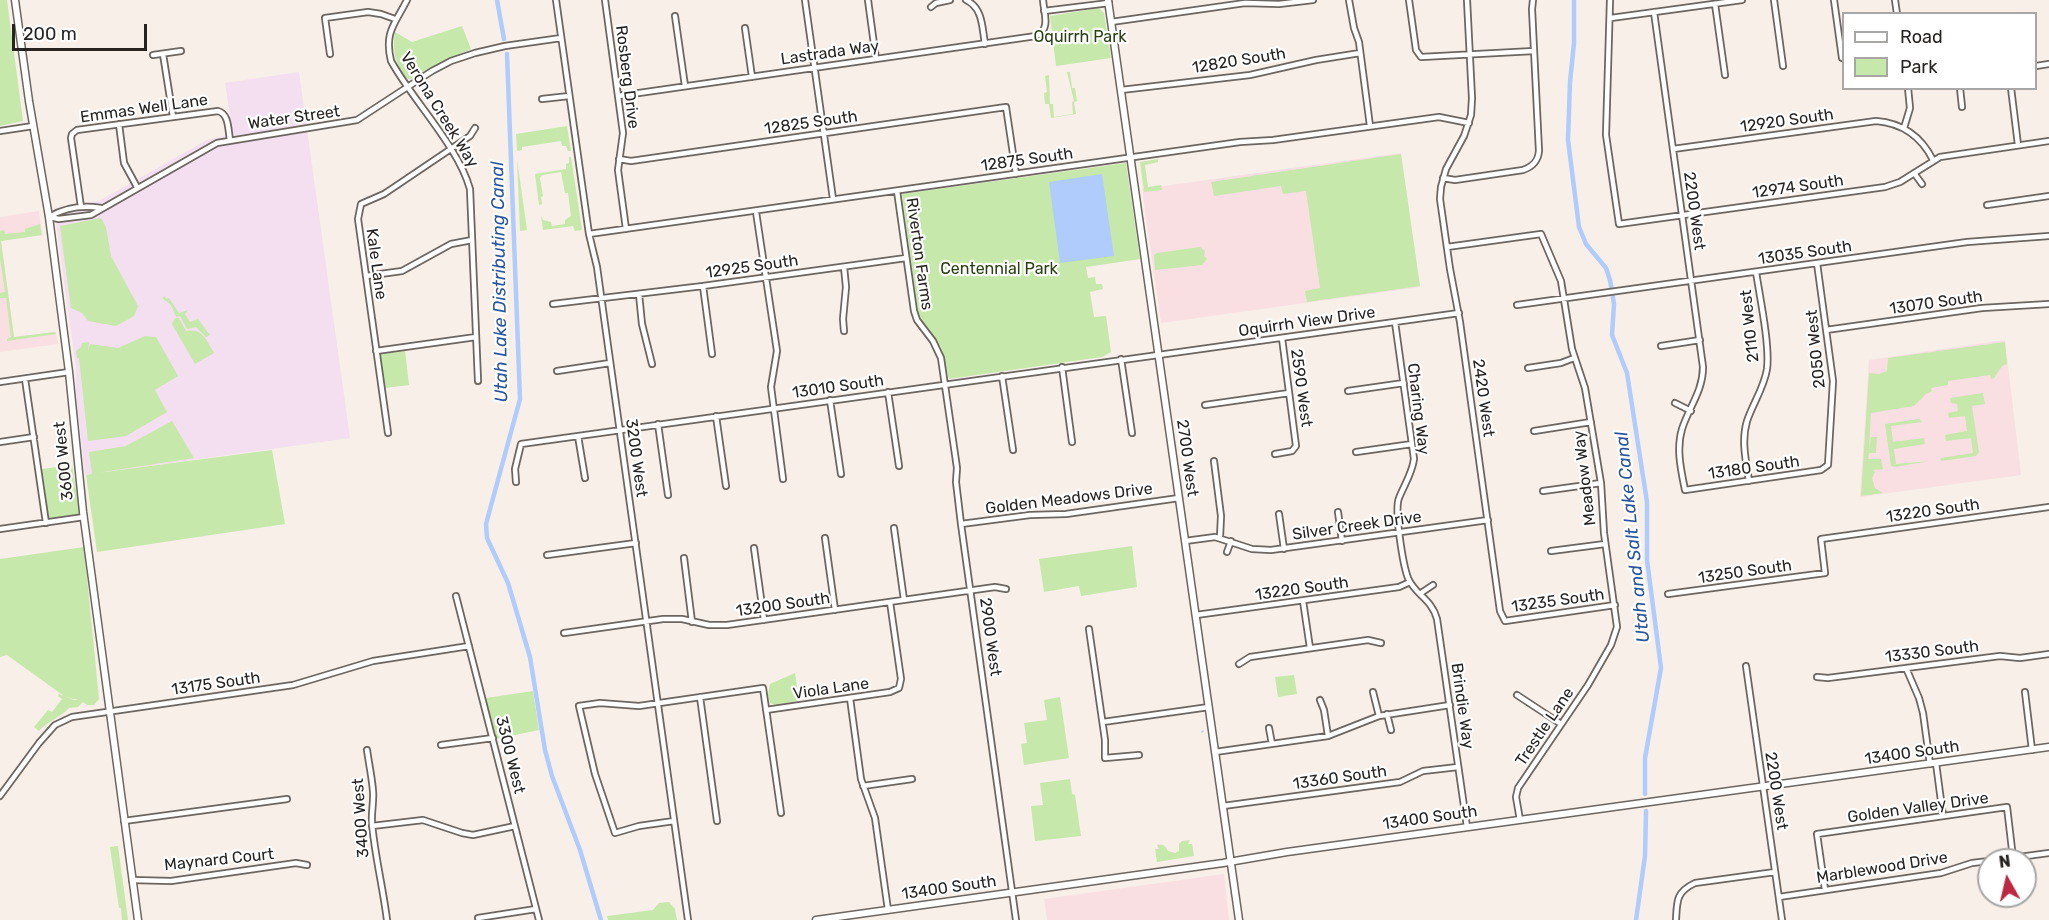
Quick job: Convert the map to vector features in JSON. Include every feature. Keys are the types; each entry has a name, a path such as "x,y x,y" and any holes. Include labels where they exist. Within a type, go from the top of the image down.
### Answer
{"main road":[{"name":"3600 West","path":"15,0 49,217 69,372 84,517 138,920"},
{"name":"2700 West","path":"1108,1 1239,920"},
{"name":"13400 South","path":"816,920 1231,862 1287,852 2049,747"}],"street":[{"name":"Verona Creek Way","path":"407,0 395,19 388,49 391,60 467,176 470,189 478,381"},
{"name":"3200 West","path":"556,0 589,234 597,267 688,920"},
{"name":"Rosberg Drive","path":"604,0 623,133 618,170 626,228"},
{"path":"805,0 833,200"},
{"path":"868,0 876,59"},
{"path":"932,7 936,3 950,0"},
{"path":"966,0 973,3 980,13 985,44"},
{"path":"1042,0 1044,11 1108,1"},
{"path":"1111,22 1245,3 1279,4 1313,0"},
{"path":"1349,0 1360,53 1370,126"},
{"path":"1409,0 1416,50 1421,57 1534,51"},
{"path":"1467,0 1472,98 1469,123 1443,178 1452,180 1522,170 1532,166 1537,159 1539,151 1533,0"},
{"path":"1610,0 1611,18 1742,0"},
{"path":"1774,0 1783,66"},
{"path":"1834,0 1842,58"},
{"path":"1715,4 1725,75"},
{"name":"Lastrada Way","path":"618,96 1036,36 1044,32 1046,25 1044,11"},
{"path":"330,54 325,18 375,12 395,19"},
{"name":"2200 West","path":"1654,12 1703,367 1698,397 1683,429 1679,447 1684,490"},
{"path":"675,16 685,86"},
{"name":"12974 South","path":"1611,18 1606,135 1619,224 1885,187 1900,182 1933,160"},
{"path":"745,28 752,77"},
{"name":"Water Street","path":"49,217 59,219 91,214 217,142 357,120 432,71 475,52 561,38"},
{"path":"153,55 181,51"},
{"name":"12820 South","path":"1121,90 1250,75 1360,53"},
{"path":"163,54 173,117"},
{"path":"1908,90 1910,108 1904,128 1923,144 1933,160 1948,155 2049,141"},
{"path":"1960,90 1962,107"},
{"path":"2011,90 2018,145"},
{"path":"542,99 569,96"},
{"name":"12825 South","path":"619,159 631,160 1006,108 1016,174"},
{"name":"Emmas Well Lane","path":"81,207 72,134 79,130 216,111 223,112 226,116 230,140"},
{"name":"12875 South","path":"589,234 1247,141 1273,140 1444,117 1469,123"},
{"name":"12920 South","path":"1673,149 1869,121 1904,128"},
{"path":"119,124 124,163 137,187"},
{"path":"0,131 33,126"},
{"path":"450,150 470,136 475,128"},
{"name":"Kale Lane","path":"388,433 358,219 361,204 384,194 450,150"},
{"path":"1914,173 1922,184"},
{"name":"2420 West","path":"1443,178 1440,199 1500,611 1505,621"},
{"name":"Riverton Farms","path":"897,191 917,320 933,341 941,358 945,385"},
{"path":"1987,205 2049,196"},
{"path":"49,217 60,210 90,206 100,208"},
{"path":"756,212 777,351 771,387 783,478"},
{"name":"Meadow Way","path":"1447,247 1541,234 1560,278 1574,358 1583,380 1601,483 1605,544 1617,627 1614,640 1607,652"},
{"name":"13035 South","path":"1517,305 1967,242 2049,236"},
{"path":"366,276 402,271 452,244 472,240"},
{"name":"12925 South","path":"553,304 906,258"},
{"name":"2050 West","path":"1817,263 1833,387 1829,462 1826,467"},
{"path":"844,267 846,288 843,310 844,331"},
{"name":"2110 West","path":"1749,481 1744,433 1763,387 1768,363 1756,272"},
{"path":"703,286 712,354"},
{"path":"639,294 642,324 652,364"},
{"name":"13070 South","path":"1826,330 1982,308 2049,304"},
{"name":"Oquirrh View Drive","path":"1159,355 1458,313"},
{"name":"Charing Way","path":"1395,322 1412,444 1413,468 1397,506 1400,532"},
{"path":"376,351 476,337"},
{"name":"2590 West","path":"1275,454 1292,451 1296,446 1281,338"},
{"path":"1661,346 1700,340"},
{"name":"13010 South","path":"516,482 515,469 521,444 1159,355"},
{"path":"1528,368 1552,365 1574,358"},
{"path":"1121,359 1132,434"},
{"path":"557,370 610,363"},
{"path":"1062,368 1072,442"},
{"path":"0,382 69,372"},
{"path":"1002,376 1013,450"},
{"path":"25,379 46,523"},
{"path":"1348,391 1404,384"},
{"name":"2900 West","path":"945,385 957,468 956,482 961,524 1017,920"},
{"path":"888,392 899,466"},
{"path":"1204,405 1289,393"},
{"path":"830,400 841,474"},
{"path":"1675,403 1691,411"},
{"path":"716,416 726,486"},
{"path":"1534,430 1591,422"},
{"path":"658,424 668,495"},
{"path":"578,436 585,478"},
{"path":"0,442 33,438"},
{"path":"1356,452 1412,444"},
{"path":"1214,461 1221,516 1220,537"},
{"name":"13180 South","path":"1684,490 1821,470 1826,467"},
{"path":"1543,491 1601,483"},
{"name":"Golden Meadows Drive","path":"961,524 1030,515 1066,514 1179,498"},
{"name":"13220 South","path":"1825,573 1821,538 2049,507"},
{"path":"1338,512 1342,541"},
{"path":"1279,514 1284,549"},
{"path":"0,529 84,517"},
{"name":"Silver Creek Drive","path":"1185,541 1220,537 1257,550 1284,549 1488,520"},
{"path":"894,528 904,600"},
{"path":"1400,532 1410,582"},
{"path":"825,538 835,610"},
{"path":"1227,552 1231,541"},
{"path":"547,555 636,543"},
{"path":"1551,551 1605,544"},
{"path":"754,548 764,620"},
{"path":"684,558 692,622"},
{"name":"13250 South","path":"1668,594 1825,573"},
{"name":"13220 South","path":"1196,615 1399,587 1410,582"},
{"name":"Brindie Way","path":"1410,582 1429,601 1436,615 1467,827"},
{"path":"1421,593 1433,585"},
{"name":"13200 South","path":"564,633 672,619 719,626 995,587 1006,589"},
{"name":"3300 West","path":"456,596 539,920"},
{"path":"1303,601 1310,648"},
{"name":"Viola Lane","path":"766,710 890,692 899,688 901,679 890,602"},
{"name":"13235 South","path":"1505,621 1615,605"},
{"path":"1089,629 1103,722 1105,758 1139,755"},
{"path":"1239,664 1250,657 1310,648 1368,640 1381,644"},
{"name":"13175 South","path":"0,796 55,725 72,717 292,685 373,661 469,646"},
{"name":"Trestle Lane","path":"1520,820 1517,791 1588,685 1607,652"},
{"name":"13330 South","path":"1817,677 1828,678 2000,656 2020,658 2049,654"},
{"name":"2200 West","path":"1746,666 1782,920"},
{"path":"1906,668 1920,698 1943,816"},
{"path":"674,821 639,826 615,833 595,774 579,705 600,703 630,706 763,688 781,813"},
{"path":"1373,692 1379,716"},
{"path":"2025,692 2032,750"},
{"path":"1517,696 1561,724"},
{"path":"700,697 717,821"},
{"path":"850,698 863,786 875,818 888,910"},
{"path":"1320,700 1328,736"},
{"path":"1215,752 1328,736 1379,716 1450,705"},
{"path":"1103,722 1209,707"},
{"path":"1387,714 1391,730"},
{"path":"1269,728 1272,744"},
{"path":"441,745 493,738"},
{"name":"3400 West","path":"367,750 373,794 372,826 387,920"},
{"name":"13360 South","path":"1223,806 1400,782 1423,771 1458,766"},
{"path":"863,786 912,779"},
{"path":"124,821 287,799"},
{"name":"Golden Valley Drive","path":"1825,890 1817,834 2007,807 2012,848"},
{"path":"372,826 423,820 473,835 515,826"},
{"name":"Marblewood Drive","path":"1779,897 1941,873 1977,862"},
{"name":"Maynard Court","path":"132,880 171,880 296,864 308,865"},
{"path":"1676,920 1678,898 1685,888 1695,883 1775,872"},
{"path":"477,918 536,909"}],"shaded area":[{"path":"299,72 350,438 85,475 76,394 76,368 54,208 99,201 207,140 233,134 225,83"},
{"path":"1401,153 1420,287 1161,323 1142,189"},
{"path":"39,211 42,235 1,241 14,337 56,332 58,344 0,352 0,217"},
{"path":"2005,340 2021,475 1860,497 1869,360"},
{"path":"1224,874 1229,920 1047,920 1044,899"}],"green space":[{"path":"0,0 7,0 23,121 0,126"},
{"name":"Oquirrh Park","path":"1099,8 1104,13 1111,58 1056,66 1050,16"},
{"path":"462,26 471,49 435,65 413,79 408,79 400,69 396,58 395,32 412,42"},
{"path":"1067,72 1070,72 1072,88 1075,88 1076,114 1051,118 1049,104 1045,104 1044,93 1047,92 1045,76 1049,75 1050,104 1053,104 1054,117 1073,114 1072,102 1074,101"},
{"path":"567,126 571,151 568,151 566,146 562,146 561,141 522,147 522,150 517,151 516,134"},
{"path":"1401,154 1420,286 1307,302 1305,291 1320,288 1306,191 1283,194 1281,186 1214,196 1211,182"},
{"path":"569,157 571,157 582,230 575,231 573,226 543,230 541,216 543,220 551,222 552,226 565,224 565,220 571,216 568,193 565,193 561,172 542,175 540,178 543,196 541,197 542,204 539,205 535,174 566,169"},
{"path":"517,159 527,230 520,231"},
{"path":"1158,159 1158,162 1145,165 1148,187 1161,185 1162,190 1144,192 1140,162"},
{"name":"Centennial Park","path":"1126,163 1140,259 1086,267 1088,278 1095,277 1096,284 1102,284 1103,289 1090,292 1094,317 1106,316 1111,352 1102,357 949,379 941,347 923,324 918,311 902,194"},
{"path":"101,218 106,227 111,256 138,306 134,316 116,326 88,321 82,313 71,308 60,226"},
{"path":"40,224 42,235 1,241 14,337 55,332 56,334 7,341 11,337 6,298 0,298 0,293 5,292 0,258 0,231 4,230 5,234 25,232 25,229"},
{"path":"1200,247 1205,251 1204,256 1207,259 1202,265 1155,270 1154,255 1157,253"},
{"path":"165,296 166,299 169,298 179,313 188,310 185,314 190,322 198,319 210,335 206,337 196,327 187,329 180,316 176,317 171,305 162,298"},
{"path":"175,318 179,318 186,331 200,333 214,353 195,364 172,324"},
{"path":"145,336 156,337 178,376 155,390 167,412 126,436 88,441 79,358 77,358 76,351 82,343 89,342 88,351 90,344 118,348"},
{"path":"2005,342 2007,364 2002,366 1994,378 1991,379 1990,375 1948,381 1948,385 1931,388 1932,391 1914,406 1871,413 1869,451 1871,437 1877,437 1876,453 1869,453 1868,459 1881,459 1883,469 1873,470 1875,472 1872,478 1875,488 1883,493 1861,496 1869,373 1879,374 1887,371 1888,358"},
{"path":"405,351 409,385 385,388 380,354"},
{"path":"1983,393 1985,404 1972,406 1979,452 1976,456 1942,461 1941,458 1973,453 1971,438 1946,441 1945,435 1967,431 1965,416 1949,418 1948,413 1958,411 1957,404 1951,403 1950,398"},
{"path":"1919,419 1922,422 1891,426 1893,442 1924,438 1925,444 1894,449 1896,464 1930,461 1891,466 1885,424"},
{"path":"172,421 194,458 97,473 272,450 285,524 97,552 86,475 92,474 89,452 126,446"},
{"path":"72,465 80,514 49,519 42,469"},
{"path":"1132,546 1137,587 1081,596 1079,586 1044,592 1039,559"},
{"path":"84,547 99,699 94,705 87,705 83,702 78,707 69,708 39,731 34,727 48,710 52,712 62,699 58,696 59,694 64,696 7,655 0,657 0,559"},
{"path":"795,673 799,701 775,705 770,703 768,695 770,684"},
{"path":"1294,675 1297,694 1278,697 1275,677"},
{"path":"533,691 539,730 496,739 486,698"},
{"path":"1060,697 1069,758 1024,765 1021,744 1027,743 1024,723 1047,720 1044,700"},
{"path":"1070,779 1072,794 1075,795 1081,836 1035,841 1031,806 1043,805 1040,783"},
{"path":"1190,840 1188,844 1192,844 1194,856 1157,862 1155,849 1159,849 1157,845 1164,845 1168,851 1175,853 1179,851 1179,844 1182,841"},
{"path":"118,846 128,920 122,920 121,908 119,908 110,847"},
{"path":"669,902 675,909 677,920 608,920 607,916 653,910 659,903"}],"water":[{"path":"1102,174 1114,256 1060,263 1049,182"}],"waterway":[{"name":"Utah Lake Distributing Canal","path":"497,0 504,39"},
{"name":"Utah and Salt Lake Canal","path":"1574,0 1574,43 1568,140 1579,227 1586,244 1606,268 1610,280 1614,304 1612,335 1627,373 1647,502 1647,560 1661,668 1645,758 1645,794"},
{"name":"Utah Lake Distributing Canal","path":"507,54 520,399 486,524 487,538 508,583 530,657 545,750 552,776 580,850 601,920"},
{"name":"Utah and Salt Lake Canal","path":"1636,920 1645,856 1646,811"}]}
